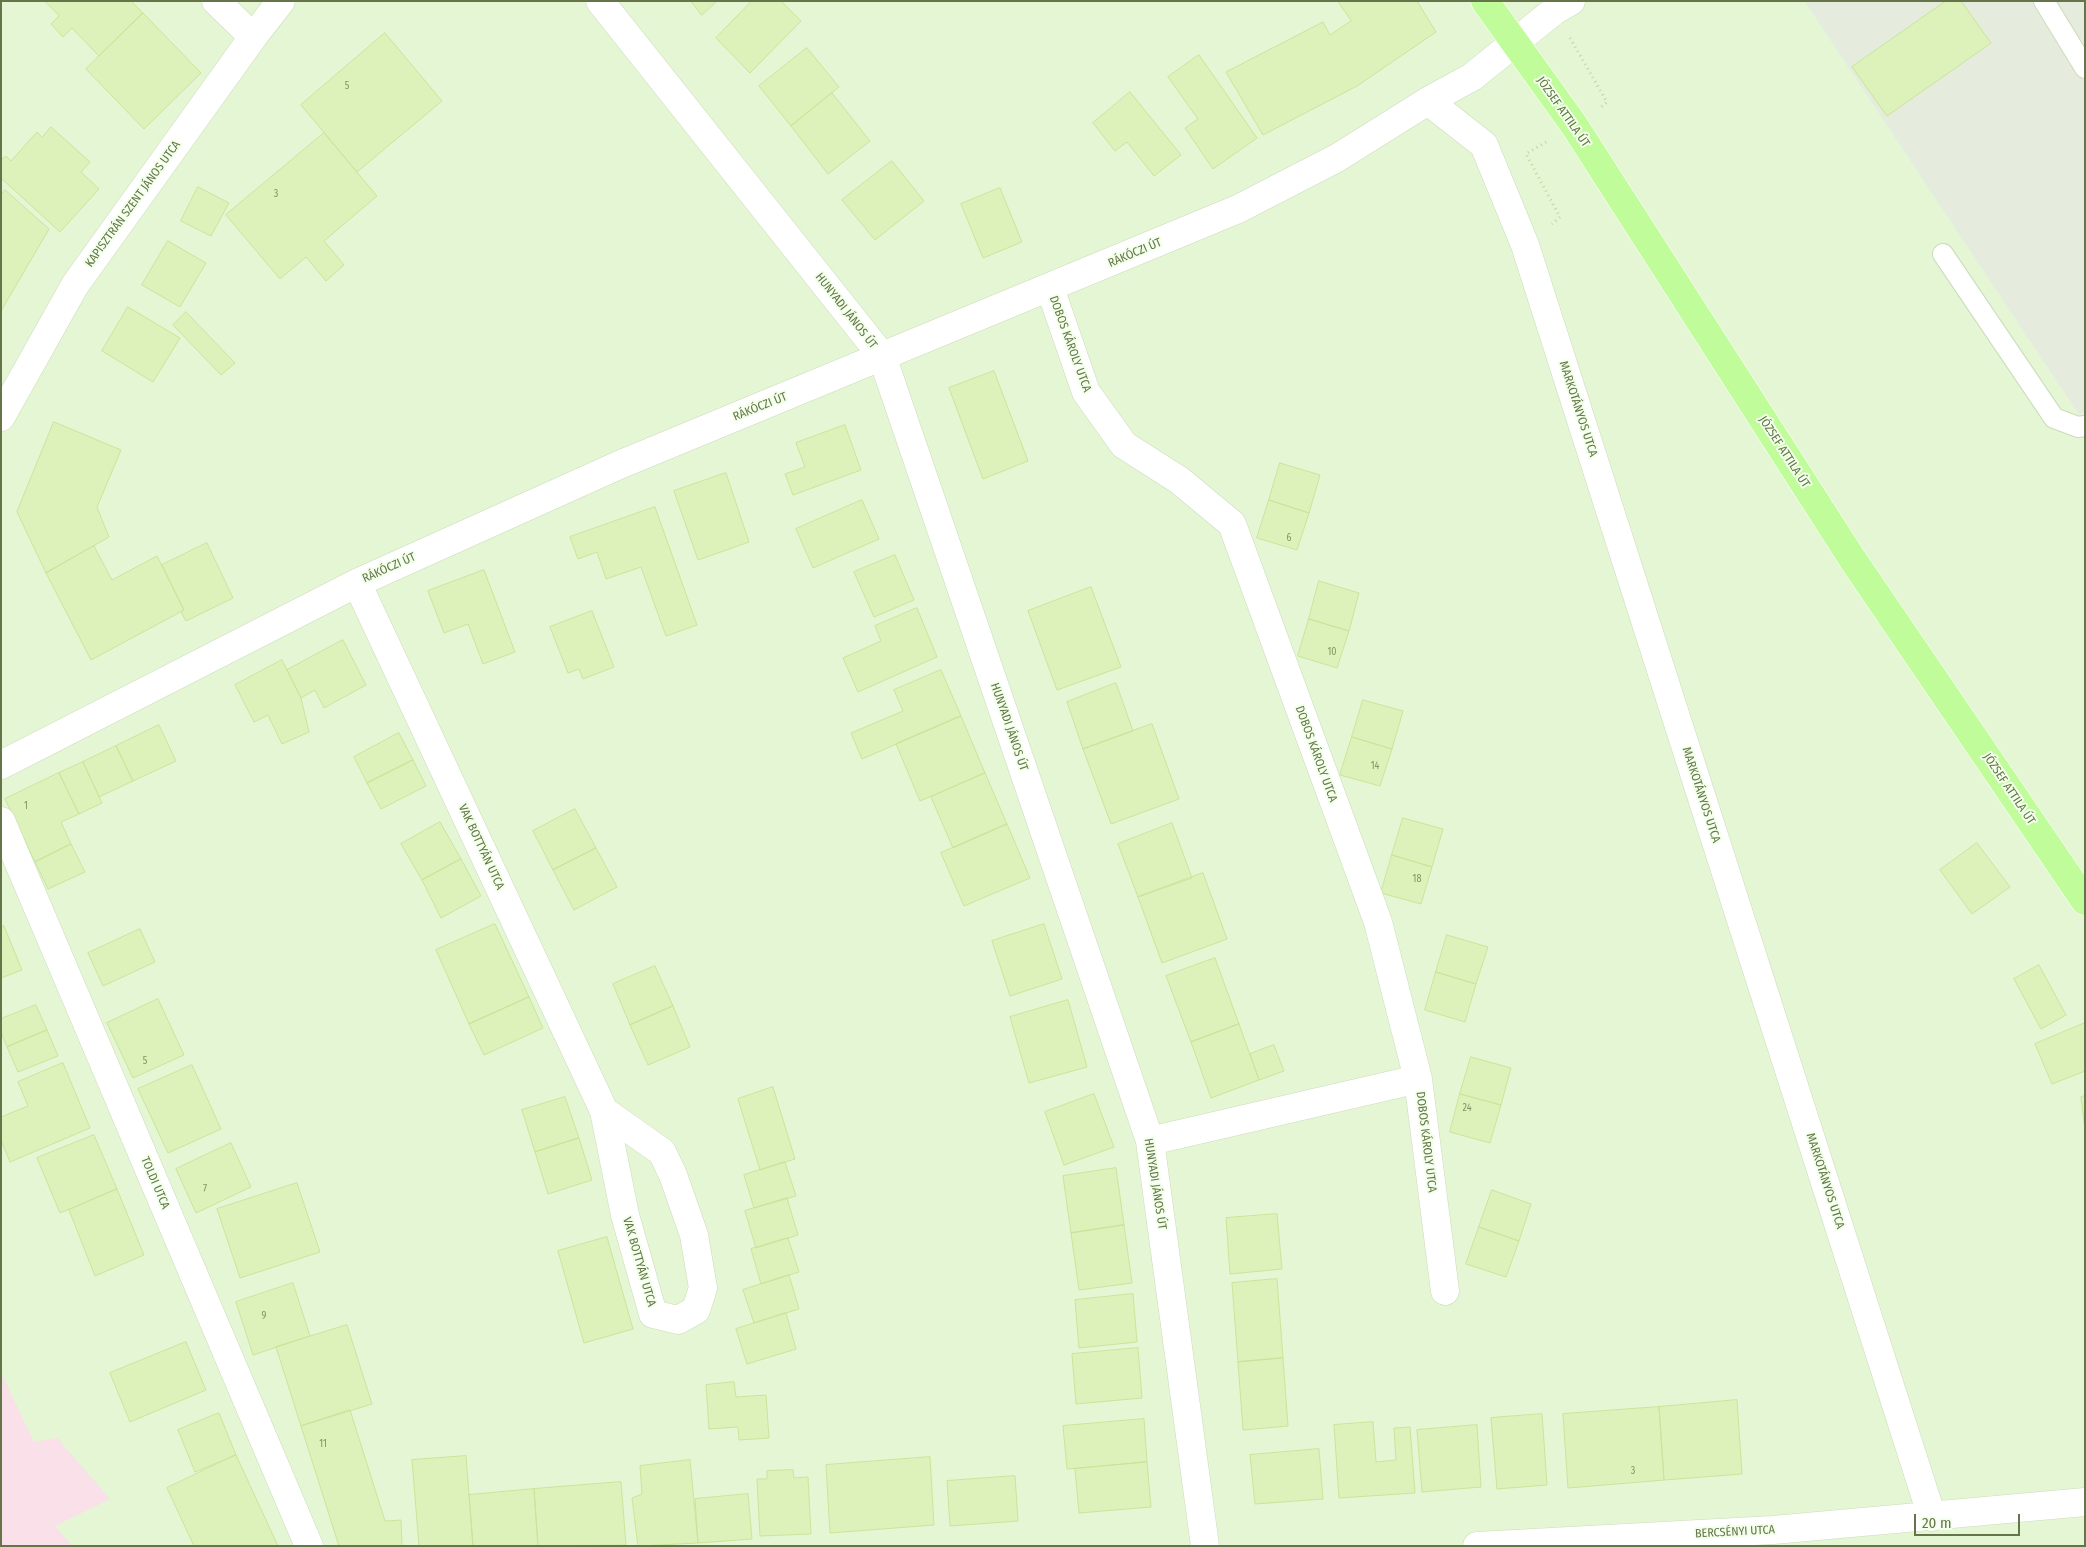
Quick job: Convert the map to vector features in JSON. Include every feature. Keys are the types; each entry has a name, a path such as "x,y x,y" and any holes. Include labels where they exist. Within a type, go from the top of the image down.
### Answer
{"main road":[{"name":"JÓZSEF ATTILA ÚT","path":"1485,1 1514,44 1574,125 1853,560 2085,901"}],"street":[{"path":"216,1 253,36"},
{"name":"KAPISZTRÁN SZENT JÁNOS UTCA","path":"1,417 75,285 253,36 281,1"},
{"name":"HUNYADI JÁNOS ÚT","path":"600,1 882,356 1150,1141 1205,1546"},
{"name":"RÁKÓCZI ÚT","path":"1,765 357,582 620,465 1238,209 1338,158 1428,101 1472,77 1562,6"},
{"name":"MARKOTÁNYOS UTCA","path":"1428,101 1484,145 1525,244 1932,1516"},
{"name":"DOBOS KÁROLY UTCA","path":"1050,288 1086,392 1124,445 1179,480 1232,524 1378,922 1418,1079 1445,1291"},
{"name":"VAK BOTTYÁN UTCA","path":"357,582 604,1110 625,1215 654,1314 678,1320 696,1310 703,1288 694,1235 673,1175 662,1152 604,1110"},
{"name":"TOLDI UTCA","path":"1,820 309,1546"},
{"path":"1150,1141 1418,1079"},
{"name":"BERCSÉNYI UTCA","path":"1477,1546 1773,1538 1932,1516 2085,1502"}],"lane":[{"path":"2044,1 2085,68"},
{"path":"1943,254 2054,418 2078,428 2085,426"}],"path":[{"path":"1525,244 1560,217 1526,154 1574,125 1607,102 1562,6"}],"shaded area":[{"path":"1,1 1804,1 2079,415 2085,412 2085,1546 1,1546"},
{"path":"1804,1 2085,1 2085,412 2079,415"},
{"path":"1,1373 34,1442 57,1438 110,1499 55,1526 72,1546 1,1546"}],"building":[{"path":"45,1 131,1 143,13 99,56 72,28 63,37 51,24 59,16"},
{"path":"691,1 717,1 702,15"},
{"path":"752,1 781,1 801,21 750,73 716,38"},
{"path":"1338,1 1417,1 1436,32 1357,86 1263,135 1226,72 1323,22 1330,35 1351,21"},
{"path":"1946,1 1961,1 1991,43 1887,116 1852,67"},
{"path":"143,13 201,73 144,129 86,69"},
{"path":"385,33 442,101 357,172 301,105"},
{"path":"807,48 839,87 791,126 759,86"},
{"path":"1199,55 1257,138 1213,169 1185,128 1198,119 1168,77"},
{"path":"1130,92 1181,155 1154,176 1127,142 1115,151 1093,123"},
{"path":"832,93 870,141 828,174 791,126"},
{"path":"51,127 90,162 81,172 99,189 60,232 1,178 1,160 6,156 11,161 37,132 42,137"},
{"path":"324,133 377,196 324,241 344,265 326,281 306,257 280,279 226,215"},
{"path":"892,161 924,201 875,240 842,200"},
{"path":"198,187 229,203 211,236 181,221"},
{"path":"1000,188 1022,242 983,258 961,204"},
{"path":"5,190 49,229 1,311 1,195"},
{"path":"168,241 206,263 180,307 142,285"},
{"path":"128,307 180,338 153,382 102,351"},
{"path":"186,312 235,363 221,375 173,325"},
{"path":"994,371 1028,461 983,479 949,388"},
{"path":"54,422 121,450 97,507 109,537 46,573 17,512"},
{"path":"845,425 861,470 793,495 785,474 805,467 796,443"},
{"path":"1280,463 1320,475 1309,513 1269,500"},
{"path":"726,473 749,542 698,560 674,491"},
{"path":"862,500 879,539 813,568 796,529"},
{"path":"1269,500 1309,513 1297,550 1257,538"},
{"path":"655,507 697,625 666,636 641,567 606,579 597,552 578,559 570,537"},
{"path":"207,543 233,598 186,621 181,612 184,610 162,565"},
{"path":"94,546 112,580 157,556 184,610 91,660 46,573"},
{"path":"895,555 914,600 874,617 854,572"},
{"path":"484,570 515,652 483,664 468,624 444,633 428,591"},
{"path":"1319,581 1359,593 1349,631 1309,619"},
{"path":"1091,587 1121,667 1057,690 1028,611"},
{"path":"917,608 937,657 858,692 843,658 881,641 875,626"},
{"path":"592,611 614,667 583,679 579,669 568,673 550,627"},
{"path":"1309,619 1349,631 1337,668 1298,656"},
{"path":"343,640 366,685 324,708 315,690 301,698 287,670"},
{"path":"282,660 301,698 309,732 282,744 268,715 254,722 235,685"},
{"path":"941,670 961,716 862,759 851,733 903,711 894,690"},
{"path":"1116,683 1133,731 1083,749 1067,702"},
{"path":"1363,700 1403,711 1392,749 1352,737"},
{"path":"961,716 985,773 920,801 896,744"},
{"path":"1152,724 1179,799 1111,824 1083,749"},
{"path":"159,725 176,761 133,781 116,746"},
{"path":"399,733 413,760 367,783 354,757"},
{"path":"1352,737 1392,749 1380,786 1340,775"},
{"path":"116,746 133,781 99,797 83,762"},
{"path":"413,760 426,786 381,809 367,783"},
{"path":"83,762 102,803 79,814 59,773"},
{"path":"59,773 79,814 61,822 71,844 35,862 5,799"},
{"path":"985,773 1007,824 953,848 931,797"},
{"path":"575,809 596,848 553,870 533,831"},
{"path":"1403,818 1443,829 1432,867 1392,855"},
{"path":"440,822 461,859 422,880 401,844"},
{"path":"1172,823 1192,878 1138,897 1118,844"},
{"path":"1007,824 1030,878 964,906 941,853"},
{"path":"1977,843 2010,887 1972,914 1940,870"},
{"path":"71,844 85,872 48,889 35,862"},
{"path":"596,848 617,887 574,910 553,870"},
{"path":"1392,855 1432,867 1421,904 1381,893"},
{"path":"461,859 481,896 441,918 422,880"},
{"path":"1203,873 1227,939 1162,963 1138,897"},
{"path":"495,924 529,997 469,1024 436,950"},
{"path":"1044,924 1062,979 1010,996 992,941"},
{"path":"4,926 22,970 1,978 1,927"},
{"path":"140,929 155,962 103,986 88,953"},
{"path":"1447,935 1488,947 1476,984 1436,972"},
{"path":"1215,958 1239,1024 1191,1042 1166,976"},
{"path":"2039,965 2066,1015 2041,1029 2014,979"},
{"path":"655,966 673,1006 630,1025 613,984"},
{"path":"1436,972 1476,984 1465,1022 1425,1010"},
{"path":"529,997 543,1028 484,1055 469,1024"},
{"path":"158,999 184,1055 133,1078 107,1023"},
{"path":"1068,1000 1087,1067 1029,1083 1010,1017"},
{"path":"36,1005 47,1030 7,1047 1,1032 1,1019"},
{"path":"673,1006 690,1047 648,1065 630,1025"},
{"path":"2085,1023 2085,1071 2052,1084 2035,1044"},
{"path":"1239,1024 1259,1080 1211,1098 1191,1042"},
{"path":"47,1030 58,1056 18,1072 7,1047"},
{"path":"1274,1045 1284,1071 1259,1080 1250,1054"},
{"path":"1471,1057 1511,1068 1501,1105 1460,1094"},
{"path":"63,1063 90,1128 10,1162 1,1140 1,1117 28,1106 18,1082"},
{"path":"192,1065 221,1129 168,1153 138,1089"},
{"path":"773,1087 795,1159 760,1170 738,1099"},
{"path":"1094,1094 1114,1147 1064,1165 1045,1112"},
{"path":"1460,1094 1501,1105 1490,1143 1450,1132"},
{"path":"2085,1096 2085,1130 2081,1097"},
{"path":"565,1097 579,1138 535,1152 522,1110"},
{"path":"94,1135 117,1189 60,1213 37,1158"},
{"path":"579,1138 592,1180 548,1194 535,1152"},
{"path":"231,1143 251,1187 196,1213 176,1169"},
{"path":"785,1162 796,1196 754,1208 744,1175"},
{"path":"1116,1168 1124,1225 1071,1233 1063,1176"},
{"path":"297,1183 320,1252 240,1278 217,1209"},
{"path":"117,1189 144,1255 95,1276 69,1210"},
{"path":"1492,1190 1531,1204 1519,1241 1479,1227"},
{"path":"787,1198 798,1235 756,1248 745,1211"},
{"path":"1277,1214 1282,1269 1230,1274 1226,1218"},
{"path":"1124,1225 1132,1283 1079,1290 1071,1233"},
{"path":"1479,1227 1519,1241 1506,1277 1466,1264"},
{"path":"607,1237 633,1329 584,1343 558,1251"},
{"path":"788,1238 799,1272 761,1284 751,1249"},
{"path":"789,1275 799,1309 754,1323 743,1290"},
{"path":"1277,1279 1283,1358 1238,1362 1232,1283"},
{"path":"293,1283 310,1336 253,1355 236,1302"},
{"path":"1133,1294 1137,1342 1079,1348 1075,1300"},
{"path":"786,1313 796,1349 747,1364 736,1329"},
{"path":"347,1325 372,1404 301,1426 276,1347"},
{"path":"186,1342 206,1390 130,1422 110,1373"},
{"path":"1138,1348 1142,1398 1076,1404 1072,1354"},
{"path":"1283,1358 1288,1426 1243,1430 1238,1362"},
{"path":"734,1382 736,1397 766,1395 769,1438 739,1440 738,1427 709,1429 706,1385"},
{"path":"1737,1400 1742,1474 1664,1480 1659,1407"},
{"path":"1659,1407 1664,1480 1568,1488 1563,1414"},
{"path":"350,1410 385,1521 401,1520 402,1546 339,1546 301,1426"},
{"path":"219,1413 236,1455 195,1472 178,1430"},
{"path":"1542,1414 1547,1485 1497,1489 1491,1418"},
{"path":"1144,1419 1147,1462 1067,1469 1063,1426"},
{"path":"1373,1422 1376,1462 1396,1460 1394,1428 1410,1427 1415,1493 1339,1498 1334,1425"},
{"path":"1477,1425 1481,1487 1422,1492 1417,1430"},
{"path":"1319,1449 1323,1499 1255,1504 1250,1455"},
{"path":"236,1455 278,1546 194,1546 167,1488"},
{"path":"466,1456 473,1546 419,1546 412,1460"},
{"path":"930,1457 934,1525 830,1533 826,1465"},
{"path":"690,1460 698,1543 638,1546 632,1498 642,1494 640,1466"},
{"path":"1147,1462 1151,1507 1079,1513 1075,1469"},
{"path":"793,1470 794,1478 808,1477 811,1534 760,1536 757,1479 767,1479 767,1471"},
{"path":"1015,1476 1018,1521 950,1526 947,1481"},
{"path":"621,1482 626,1545 538,1546 534,1489"},
{"path":"534,1489 538,1546 473,1546 469,1495"},
{"path":"748,1494 752,1539 698,1543 695,1499"}]}
